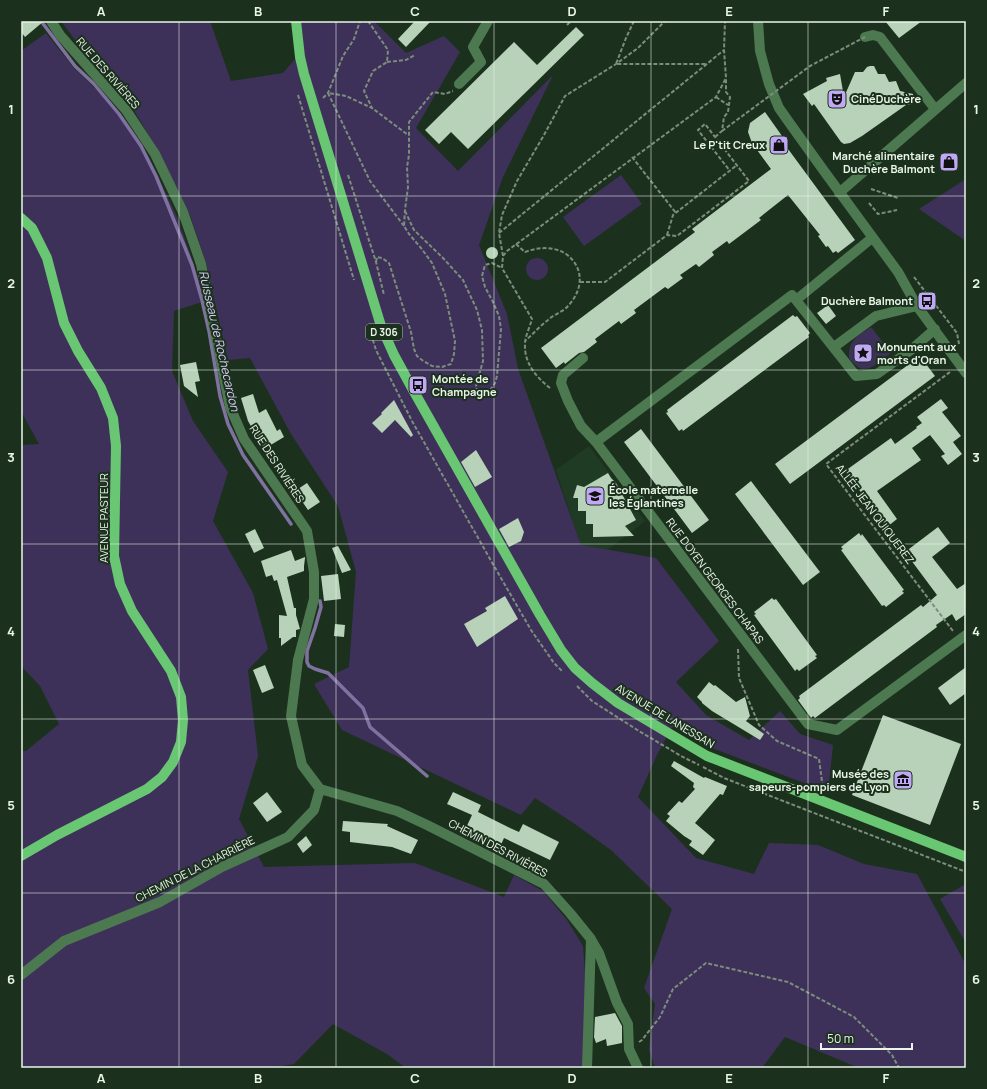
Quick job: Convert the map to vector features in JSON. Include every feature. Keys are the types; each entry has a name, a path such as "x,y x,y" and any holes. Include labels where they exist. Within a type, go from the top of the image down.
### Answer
{"main road":[{"name":"AVENUE DE LANESSAN","path":"296,21 300,57 304,74 381,326 394,355 540,615 561,650 575,668 618,703 707,756 966,857"},
{"name":"AVENUE PASTEUR","path":"21,218 32,228 47,258 64,323 78,351 101,388 113,418 116,446 114,556 120,584 132,611 171,671 181,697 183,720 181,742 173,762 162,777 147,789 57,835 21,856"}],"street":[{"name":"RUE DES RIVIÈRES","path":"50,21 60,35 126,110 155,154 183,212 201,264 230,406 244,439 307,531 314,572 314,599 298,660 291,716 302,765 320,789"},
{"path":"460,84 481,62 473,47 488,21"},
{"path":"758,21 760,51 769,84 779,108 898,272 917,306 966,373"},
{"path":"865,37 873,35 880,37 935,109"},
{"path":"839,192 966,83"},
{"path":"796,300 872,238"},
{"path":"596,442 792,295 856,376 877,374 911,350 935,329"},
{"path":"834,347 876,316 917,306"},
{"name":"RUE DOYEN GEORGES CHAPAS","path":"583,358 563,375 561,383 568,402 581,426 596,442 808,724 837,730 963,637"},
{"name":"CHEMIN DES RIVIÈRES","path":"320,789 397,811 544,884 591,939 617,1003 628,1024 629,1049"},
{"name":"CHEMIN DE LA CHARRIÈRE","path":"21,975 64,941 160,902 222,867 288,837 314,810 320,789"},
{"path":"587,1068 591,939"},
{"path":"629,1049 638,1068"}],"path":[{"path":"322,98 328,93 344,56 354,39 360,21"},
{"path":"368,21 388,50 387,62"},
{"path":"567,25 571,21"},
{"path":"616,64 634,21"},
{"path":"502,268 503,256 499,233 502,215 517,181 565,96 616,64 638,48 664,21"},
{"path":"722,131 724,117 728,112 730,97 726,92 724,50 725,21"},
{"path":"715,137 810,66 865,37"},
{"path":"499,233 724,50"},
{"path":"372,108 364,91 373,71 387,62 406,60 415,55"},
{"path":"616,64 707,64"},
{"path":"503,256 516,244 632,157 716,97 726,78"},
{"path":"404,226 408,186 407,167 409,154 409,122 433,92 445,94 454,90 460,84"},
{"path":"297,93 355,282"},
{"path":"328,93 346,96 372,108 408,135"},
{"path":"328,93 370,181 432,263 445,294 455,341 454,354 451,364 442,368 432,366 417,356 389,263 382,258 377,257 376,262"},
{"path":"716,97 728,106"},
{"path":"667,235 677,236 749,181 705,124 698,130 730,171"},
{"path":"632,157 676,213"},
{"path":"580,282 605,282 667,235 673,215 737,165"},
{"path":"347,172 376,262 385,297"},
{"path":"871,189 898,198"},
{"path":"869,203 878,214 897,210"},
{"path":"405,210 414,230 463,280 477,310 482,330 483,361 476,386 477,392 489,392 495,383 497,376 500,329 499,316 484,287 482,276 485,265 492,263 502,268 532,319 525,342 525,356 532,370 543,382 568,402"},
{"path":"516,244 524,252 539,248 558,250 566,255 578,268 580,274 578,290 568,306 549,319 525,342"},
{"path":"369,327 379,356 412,421 478,538 531,630 554,663 565,674"},
{"name":"ALLÉE JEAN QUIQUEREZ","path":"950,372 826,464 963,637"},
{"path":"738,632 739,678 758,724 777,741 819,759 824,802"},
{"path":"576,685 592,701 639,731 681,756 724,778 966,872"},
{"path":"629,1049 642,1040 660,1017 673,989 706,963 788,982 854,1017 892,1055 899,1068"}],"shaded area":[{"path":"61,21 210,21 231,81 283,73 303,50 299,21 374,21 406,53 444,36 460,52 416,128 458,171 553,75 503,177 479,245 507,314 518,369 581,545 656,558 719,641 676,682 706,715 749,740 780,711 800,734 833,745 828,792 712,748 672,727 657,755 638,797 696,858 754,874 769,843 818,845 864,864 917,874 966,965 966,1068 859,1068 785,1037 762,1068 655,1068 649,1049 655,1004 644,988 672,909 611,850 535,798 521,815 342,730 314,684 349,667 356,572 338,506 291,434 250,358 228,360 206,263 190,215 160,154 132,107 85,53"},
{"path":"46,33 73,67 120,113 149,158 177,217 205,301 174,311 172,371 193,421 228,472 213,521 253,593 268,649 248,670 258,756 239,819 264,867 415,863 504,897 514,875 543,891 567,920 583,946 586,985 583,1068 406,1068 387,1054 333,1024 294,1064 270,1068 21,1068 21,751 26,751 59,724 40,686 21,666 21,445 39,444 21,411 21,51"},
{"path":"621,175 642,204 584,246 563,217"},
{"path":"966,179 966,241 919,209"},
{"path":"537,258 545,261 548,269 545,277 537,280 529,277 526,269 529,261"},
{"path":"871,327 891,353 870,368 860,368 849,358 850,347 855,339"},
{"name":"École maternelle les Églantines","path":"589,446 645,521 592,562 583,552 556,470"},
{"path":"964,885 966,888 966,943 940,899"}],"building":[{"path":"21,21 44,21 25,37 21,32"},
{"path":"415,21 431,21 406,47 398,39"},
{"path":"885,21 922,21 899,38"},
{"path":"576,27 584,35 468,149 451,132 439,144 425,130 514,42 537,65"},
{"path":"870,66 874,66 878,74 885,74 889,82 896,81 900,91 913,94 914,100 912,104 906,105 862,136 850,143 844,144 814,104 812,106 803,94 827,81 826,78 840,74 844,97 855,72 863,72"},
{"path":"765,112 782,136 780,138 855,240 838,253 836,251 833,253 828,246 826,247 818,236 820,235 788,195 759,218 761,220 729,244 727,241 712,252 714,255 699,267 696,264 680,275 683,278 668,289 665,287 634,310 636,313 621,324 619,321 595,339 597,342 584,352 579,353 565,364 564,362 556,368 541,348 695,232 692,229 771,169 752,143 748,132 750,123"},
{"path":"490,247 494,247 498,253 494,259 490,259 486,255 486,251"},
{"path":"828,305 836,316 826,324 817,313"},
{"path":"793,315 795,317 797,316 810,333 808,335 809,337 683,431 682,429 679,431 666,413 668,412 667,410"},
{"path":"920,356 935,376 790,484 775,464"},
{"path":"196,362 200,381 195,382 198,397 184,386 180,365"},
{"path":"253,394 259,413 266,409 277,431 280,429 284,437 264,449 248,421 241,398"},
{"path":"941,399 948,408 942,412 961,436 953,442 962,454 948,465 941,456 945,454 930,435 912,448 921,460 877,491 897,519 887,527 845,471 891,438 895,444 917,428 916,427 922,423 917,417"},
{"path":"394,400 413,435 411,437 395,420 382,433 372,423"},
{"path":"641,429 709,520 692,533 624,442"},
{"path":"476,450 492,477 475,487 461,462"},
{"path":"608,473 616,483 636,520 625,526 634,536 593,537 593,524 586,524 586,511 578,511 578,498 573,498 577,485 584,487"},
{"path":"751,481 820,572 803,585 735,494"},
{"path":"307,483 320,502 308,510 295,491"},
{"path":"518,518 524,532 521,541 509,547 499,529"},
{"path":"938,527 950,543 932,557 957,589 966,583 966,614 956,621 952,614 936,625 937,627 815,718 813,716 811,718 798,700 800,698 799,696 921,605 923,607 937,595 905,552"},
{"path":"255,529 264,548 254,553 245,534"},
{"path":"859,533 861,536 862,534 904,590 902,591 904,593 886,607 884,605 882,606 841,550 843,549 841,547"},
{"path":"338,546 351,570 342,573 332,548"},
{"path":"291,550 295,561 305,557 304,571 287,577 294,608 296,608 296,615 300,629 296,630 296,637 293,637 281,646 281,638 279,638 279,615 287,616 277,580 274,581 272,575 266,577 261,561"},
{"path":"338,574 341,599 324,601 321,576"},
{"path":"505,596 518,619 477,647 464,624 487,611 485,608"},
{"path":"772,598 774,600 776,599 817,655 815,656 817,658 799,671 797,669 795,671 754,615 756,614 754,612"},
{"path":"335,624 345,625 344,637 334,636"},
{"path":"265,665 274,688 262,693 253,670"},
{"path":"966,667 966,693 950,705 938,688"},
{"path":"709,682 736,702 745,697 750,716 746,721 764,734 760,740 712,711 702,703 697,697"},
{"name":"Musée des sapeurs-pompiers de Lyon","path":"883,715 961,744 930,825 852,795"},
{"path":"674,761 704,778 705,777 727,786 723,795 720,794 695,823 715,840 703,855 689,845 692,841 666,821 670,816 667,814 679,801 682,803 695,789 693,787 694,783 671,766"},
{"path":"267,792 282,812 267,822 253,803"},
{"path":"453,792 481,805 478,812 510,828 519,832 523,824 559,842 550,860 504,838 500,847 465,830 472,815 447,804"},
{"path":"343,821 388,824 387,826 418,840 411,854 392,847 350,842 350,832 342,831"},
{"path":"306,836 312,845 303,853 297,844"},
{"path":"615,1013 622,1026 622,1043 607,1046 606,1039 596,1043 594,1037 595,1017"}],"waterway":[{"name":"Ruisseau de Rochecardon","path":"41,21 75,66 94,84 119,114 141,146 156,176 192,265 202,300 220,396 228,424 243,455 291,524"},
{"name":"Ruisseau de Rochecardon","path":"320,601 321,607 307,651 307,662 309,666 328,673 363,708 370,727 427,776"}],"place":[{"name":"CinéDuchère","path":"837,99"},
{"name":"Le P'tit Creux","path":"779,145"},
{"name":"Marché alimentaire Duchère Balmont","path":"949,162"},
{"name":"Duchère Balmont","path":"927,301"},
{"name":"Monument aux morts d'Oran","path":"863,353"},
{"name":"Montée de Champagne","path":"418,385"},
{"name":"École maternelle les Églantines","path":"595,496"},
{"name":"Musée des sapeurs-pompiers de Lyon","path":"903,780"}]}
